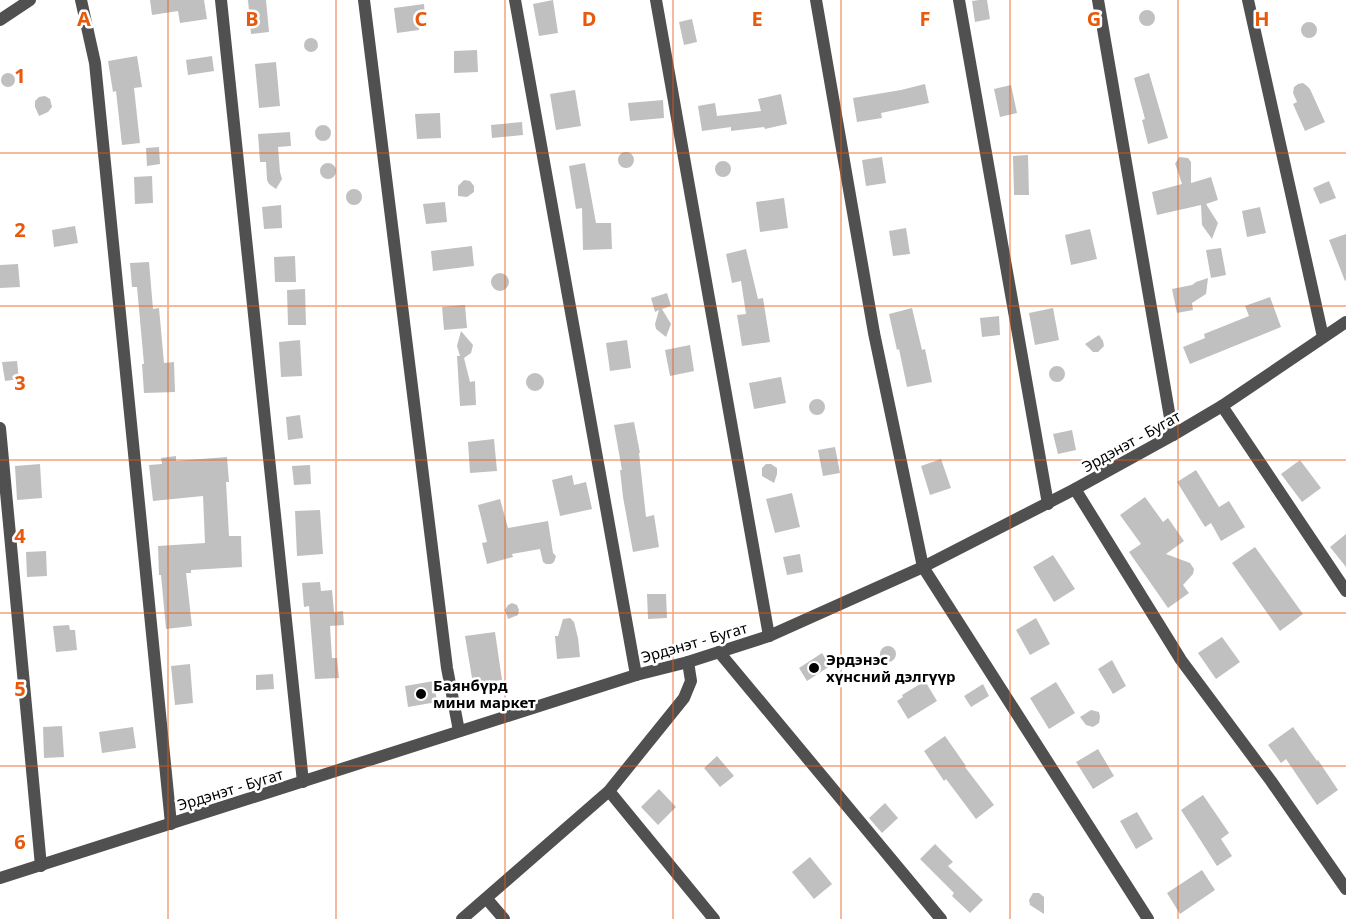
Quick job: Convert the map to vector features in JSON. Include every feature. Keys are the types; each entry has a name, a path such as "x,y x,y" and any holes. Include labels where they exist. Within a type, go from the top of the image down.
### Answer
{"street":[{"path":"0,20 30,0"},
{"path":"81,0 95,63 171,824"},
{"path":"221,0 303,782"},
{"path":"364,0 447,668 459,731"},
{"path":"515,0 636,675"},
{"path":"656,0 769,636"},
{"path":"816,0 874,333 923,567 1148,919"},
{"path":"959,0 1048,504"},
{"path":"1098,0 1173,435"},
{"path":"1248,0 1323,337"},
{"name":"Эрдэнэт - Бугат","path":"0,878 636,675 688,662 769,636 923,567 1048,504 1222,406 1346,322"},
{"path":"1222,406 1346,591"},
{"path":"0,428 41,866"},
{"path":"1075,489 1181,660 1271,781 1346,889"},
{"path":"719,652 941,919"},
{"path":"462,919 609,791 684,698 691,681 688,662"},
{"path":"609,791 714,919"},
{"path":"486,898 504,919"}],"building":[{"path":"150,0 204,0 207,19 180,23 178,11 152,15"},
{"path":"248,0 266,0 269,32 251,34"},
{"path":"553,0 558,33 539,36 533,4"},
{"path":"987,0 990,19 975,22 972,1"},
{"path":"424,4 425,17 418,18 419,30 397,33 394,8"},
{"path":"1147,10 1153,12 1155,18 1153,24 1147,26 1141,24 1139,18 1141,12"},
{"path":"692,19 697,42 684,45 679,22"},
{"path":"1309,22 1315,24 1317,30 1315,36 1309,38 1303,36 1301,30 1303,24"},
{"path":"308,38 314,38 318,45 314,52 308,52 304,48 304,42"},
{"path":"477,50 478,72 454,73 454,51"},
{"path":"137,56 142,87 134,88 140,143 122,145 116,91 113,92 108,61"},
{"path":"212,56 214,71 188,75 186,60"},
{"path":"276,62 280,106 259,108 255,64"},
{"path":"5,73 11,73 15,80 11,87 5,87 1,83 1,77"},
{"path":"1149,73 1168,138 1148,144 1142,120 1145,119 1134,78"},
{"path":"1303,83 1310,89 1325,122 1305,131 1293,104 1297,102 1293,93 1294,87"},
{"path":"925,84 929,103 881,113 882,118 857,122 853,98"},
{"path":"1011,85 1017,113 1000,117 994,89"},
{"path":"575,90 581,126 556,130 550,94"},
{"path":"781,94 787,124 765,129 764,127 731,131 731,127 702,131 698,106 715,103 717,116 761,111 758,99"},
{"path":"45,96 50,99 52,107 48,112 39,116 35,101"},
{"path":"663,100 664,118 630,121 628,103"},
{"path":"440,113 441,138 417,139 415,114"},
{"path":"522,122 523,135 492,138 491,125"},
{"path":"320,125 326,125 331,133 329,139 320,141 315,136 315,130"},
{"path":"290,132 291,146 278,147 282,179 276,189 267,180 266,162 260,162 258,134"},
{"path":"159,147 160,164 147,166 146,148"},
{"path":"626,152 632,154 634,160 632,166 626,168 620,166 618,160 620,154"},
{"path":"1028,155 1029,195 1014,195 1013,156"},
{"path":"882,157 886,183 866,186 862,160"},
{"path":"1179,157 1188,158 1191,162 1191,183 1211,177 1218,200 1206,204 1218,223 1212,239 1202,225 1201,205 1157,215 1152,192 1182,184 1175,164"},
{"path":"723,161 729,163 731,169 729,175 723,177 717,175 715,169 717,163"},
{"path":"328,163 336,171 328,179 320,171"},
{"path":"585,163 596,223 611,223 612,249 583,250 582,208 576,209 569,166"},
{"path":"152,176 153,203 135,204 134,177"},
{"path":"464,180 470,181 474,186 474,192 467,197 458,196 458,186"},
{"path":"1329,181 1336,198 1320,204 1313,188"},
{"path":"354,189 362,197 354,205 346,197"},
{"path":"784,198 788,228 760,232 756,202"},
{"path":"445,202 447,222 426,224 423,204"},
{"path":"281,205 282,228 264,229 262,207"},
{"path":"1260,207 1266,233 1247,237 1242,211"},
{"path":"75,226 78,243 54,247 52,230"},
{"path":"906,228 910,254 893,256 889,231"},
{"path":"1090,229 1097,259 1071,265 1065,235"},
{"path":"1346,234 1346,280 1345,281 1329,240"},
{"path":"472,246 474,266 433,271 431,251"},
{"path":"1221,248 1226,275 1211,278 1206,250"},
{"path":"746,249 758,299 763,298 770,342 742,346 737,315 746,314 741,281 732,283 726,254"},
{"path":"295,256 296,282 275,282 274,257"},
{"path":"149,262 153,309 159,308 164,363 174,362 175,392 144,393 142,364 144,364 137,287 132,287 130,263"},
{"path":"18,264 20,287 0,288 0,265"},
{"path":"500,273 506,276 509,282 506,288 500,291 494,288 491,282 494,276"},
{"path":"1208,278 1206,294 1192,303 1193,310 1177,313 1172,289 1192,285"},
{"path":"305,289 306,325 288,325 287,290"},
{"path":"667,293 671,306 662,309 671,324 666,337 656,329 659,310 655,312 651,298"},
{"path":"1270,297 1281,327 1190,364 1183,347 1205,338 1204,334 1249,316 1245,306"},
{"path":"465,305 467,328 444,330 442,307"},
{"path":"912,308 922,350 925,349 932,382 907,387 889,314"},
{"path":"1053,308 1059,340 1035,345 1029,313"},
{"path":"999,316 1000,335 982,337 980,318"},
{"path":"461,331 473,345 471,353 464,358 470,382 475,381 476,405 460,406 457,356 460,356 457,346"},
{"path":"1099,335 1104,346 1098,352 1093,352 1085,344"},
{"path":"300,340 302,376 281,377 279,342"},
{"path":"627,340 631,368 610,371 606,343"},
{"path":"690,345 694,371 670,376 665,350"},
{"path":"17,361 19,379 5,381 2,362"},
{"path":"1057,366 1063,368 1065,374 1063,380 1057,382 1051,380 1049,374 1051,368"},
{"path":"535,373 541,376 544,382 541,388 535,391 529,388 526,382 529,376"},
{"path":"781,377 786,403 754,409 749,383"},
{"path":"814,399 820,399 825,407 823,413 814,415 809,410 809,404"},
{"path":"300,415 303,438 288,440 286,417"},
{"path":"634,422 640,453 646,517 654,515 659,547 633,552 614,425"},
{"path":"1072,430 1076,450 1058,454 1053,434"},
{"path":"494,439 497,471 470,473 468,442"},
{"path":"835,447 840,473 823,476 818,450"},
{"path":"176,456 176,461 227,457 229,536 241,536 242,567 191,570 191,573 186,573 192,626 166,629 158,546 205,543 203,496 153,501 149,465 162,464 161,458"},
{"path":"941,459 951,488 930,495 921,466"},
{"path":"1300,460 1321,488 1302,502 1281,474"},
{"path":"40,464 42,498 17,500 15,466"},
{"path":"766,464 777,468 774,483 762,476 762,468"},
{"path":"310,465 311,484 294,485 292,466"},
{"path":"1196,470 1219,507 1229,501 1245,527 1221,541 1211,523 1205,527 1177,482"},
{"path":"572,475 574,485 586,482 592,509 560,516 552,480"},
{"path":"792,493 800,527 775,533 766,499"},
{"path":"1145,497 1163,522 1168,518 1184,541 1166,554 1190,563 1194,569 1193,574 1183,585 1189,593 1168,608 1129,552 1141,544 1120,515"},
{"path":"500,499 508,528 548,521 553,553 556,556 554,562 546,564 543,562 540,549 512,554 513,557 487,564 482,543 487,542 478,505"},
{"path":"320,510 323,554 297,556 295,511"},
{"path":"1346,534 1346,567 1330,547"},
{"path":"1255,547 1303,614 1280,631 1232,563"},
{"path":"46,551 47,576 27,577 26,552"},
{"path":"800,554 803,572 787,575 783,557"},
{"path":"1053,555 1075,589 1054,602 1033,567"},
{"path":"320,582 321,591 332,590 334,612 343,611 344,625 330,626 332,658 337,658 339,678 315,679 309,606 304,607 302,583"},
{"path":"647,594 666,594 667,618 648,619"},
{"path":"512,603 517,605 518,615 508,619 505,610"},
{"path":"570,618 574,622 580,657 557,659 555,636 558,636 563,619"},
{"path":"1036,618 1050,644 1030,655 1016,630"},
{"path":"69,625 70,630 75,630 77,650 56,652 53,626"},
{"path":"495,632 502,680 473,684 465,636"},
{"path":"1222,637 1240,662 1216,679 1198,653"},
{"path":"888,646 894,648 896,654 894,660 888,662 882,660 880,654 882,648"},
{"path":"822,653 830,666 807,681 799,668"},
{"path":"1112,660 1126,686 1113,694 1098,669"},
{"path":"190,664 193,703 175,705 171,666"},
{"path":"273,674 274,689 256,690 256,675"},
{"name":"Баянбүрд мини маркет","path":"434,681 437,702 408,707 405,686"},
{"path":"925,681 937,701 908,719 897,701 903,697 902,695"},
{"path":"1056,682 1075,713 1049,729 1030,698"},
{"path":"983,684 989,696 971,707 964,696"},
{"path":"1091,710 1099,712 1100,717 1099,723 1093,727 1086,725 1080,717"},
{"path":"62,726 64,757 44,758 43,727"},
{"path":"133,727 136,748 102,753 99,732"},
{"path":"1293,727 1338,790 1317,805 1286,759 1281,763 1268,745"},
{"path":"945,736 994,805 976,819 946,779 944,781 924,751"},
{"path":"1098,749 1114,776 1093,789 1076,762"},
{"path":"717,756 734,776 720,787 704,768"},
{"path":"659,789 676,807 658,825 641,807"},
{"path":"1203,795 1229,833 1221,839 1232,856 1217,866 1181,810"},
{"path":"885,803 898,818 882,833 869,818"},
{"path":"1137,812 1153,839 1136,849 1120,821"},
{"path":"935,844 953,862 948,866 983,900 970,913 952,896 954,893 920,859"},
{"path":"810,857 832,884 814,899 792,872"},
{"path":"1202,870 1215,890 1180,914 1167,893"},
{"path":"1033,893 1039,893 1044,897 1044,914 1030,905 1029,900"}],"place":[{"name":"Эрдэнэс хүнсний дэлгүүр","path":"814,668"},
{"name":"Баянбүрд мини маркет","path":"421,694"}]}
